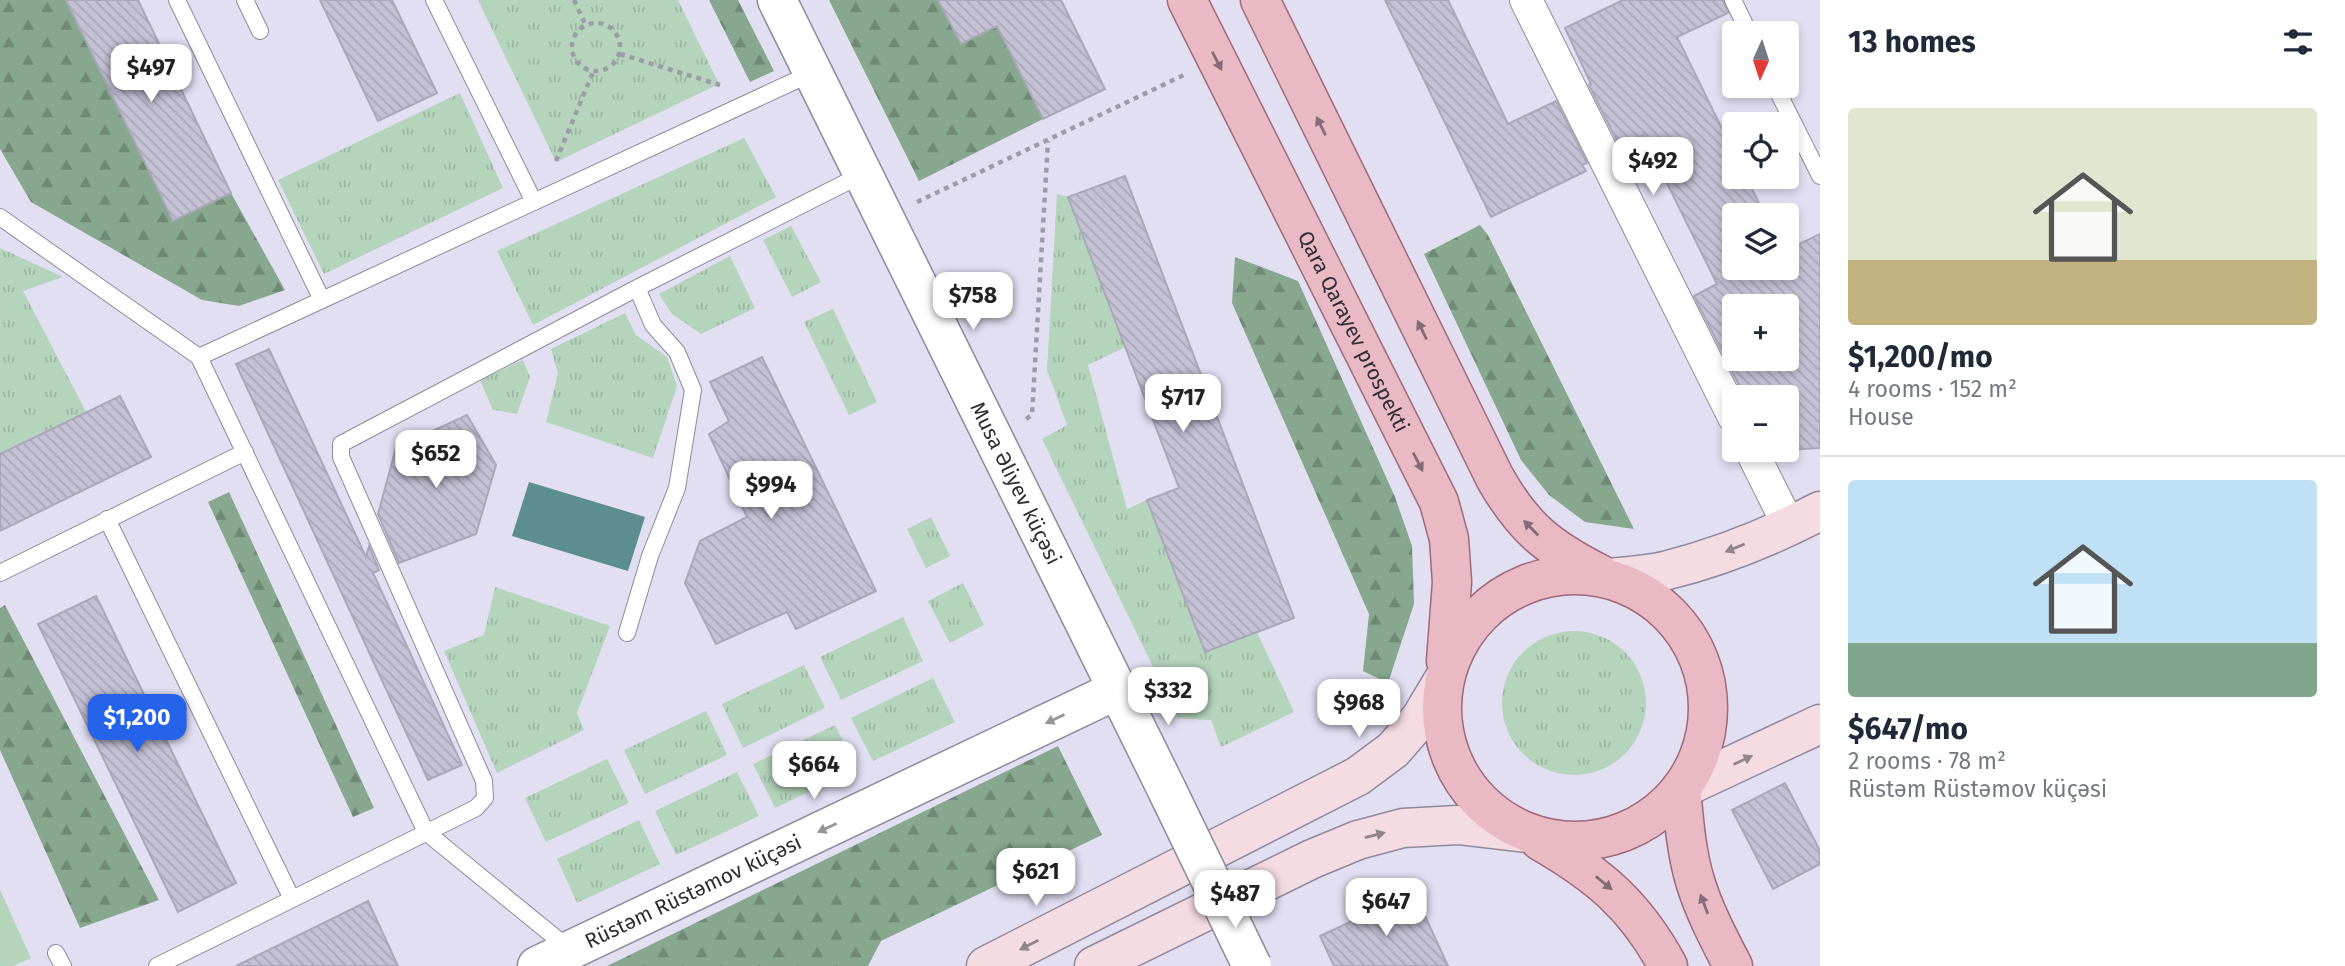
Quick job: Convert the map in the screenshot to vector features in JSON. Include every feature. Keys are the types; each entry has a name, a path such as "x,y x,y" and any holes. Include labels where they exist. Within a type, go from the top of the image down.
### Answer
{"main road":[{"name":"Qara Qarayev prospekti","path":"1187,0 1439,502 1449,539 1452,582 1441,726 1456,771 1485,808 1526,834"},
{"path":"1094,966 1358,839 1403,828 1458,825 1570,843 1607,839 1642,825 1681,789 1702,754 1710,718 1707,681 1694,646 1673,616 1643,592 1565,556 1535,534 1511,506 1260,0"},
{"path":"986,966 1358,776 1393,750 1420,719 1444,679 1461,638 1489,606 1525,584 1566,575 1608,578 1665,571 1715,556 1805,519"},
{"path":"1681,789 1820,724"},
{"path":"1681,789 1686,836 1695,881 1733,966"},
{"path":"1526,834 1573,860 1608,886 1636,915 1668,966"}],"street":[{"name":"Musa Əliyev küçəsi","path":"777,0 1252,966"},
{"path":"1526,0 1722,393"},
{"path":"1760,462 1805,519"},
{"name":"Rüstəm Rüstəmov küçəsi","path":"554,958 1116,690"}],"lane":[{"path":"177,0 322,300"},
{"path":"246,0 260,31"},
{"path":"434,0 534,202"},
{"path":"1733,0 1743,21"},
{"path":"199,357 812,73"},
{"path":"1781,98 1820,176"},
{"path":"157,966 476,808 485,797 484,781 341,457 341,444 637,288 863,174"},
{"path":"0,218 199,357 426,832 554,958"},
{"path":"627,633 650,556 677,488 693,390 677,352 653,325 637,288"},
{"path":"0,573 244,452"},
{"path":"107,519 292,899"}],"path":[{"path":"574,0 586,26"},
{"path":"591,23 608,25 620,38 620,54 609,68 593,72 578,63 572,48 577,31 586,26 591,23"},
{"path":"620,54 719,84 765,94"},
{"path":"885,217 1216,59"},
{"path":"534,202 556,162 593,72"},
{"path":"992,439 1032,415 1048,141"}],"green space":[{"path":"0,0 66,0 173,221 231,193 285,290 239,306 202,300 31,202 0,149"},
{"path":"478,0 678,0 719,84 556,162"},
{"path":"709,0 738,0 774,71 750,82"},
{"path":"829,0 938,0 961,44 997,26 1043,119 919,181"},
{"path":"460,93 503,188 324,274 278,180"},
{"path":"744,138 776,197 533,325 497,251"},
{"path":"1057,194 1068,197 1126,347 1088,365 1127,509 1147,500 1205,652 1257,632 1294,712 1221,747 1211,720 1178,718 1042,439 1067,425 1047,370"},
{"path":"1480,225 1488,235 1634,529 1585,522 1549,495 1521,460 1424,254"},
{"path":"791,226 821,282 792,297 763,240"},
{"path":"0,248 63,277 23,291 86,412 0,454"},
{"path":"730,256 755,308 701,334 672,314 659,294"},
{"path":"1235,257 1298,281 1395,497 1412,546 1414,604 1388,683 1363,671 1369,614 1232,303"},
{"path":"833,309 877,402 849,415 804,322"},
{"path":"625,313 636,335 667,357 677,386 653,458 546,422 558,373 551,349"},
{"path":"523,360 530,377 517,414 493,410 480,380"},
{"path":"229,492 374,808 353,817 208,502"},
{"path":"931,517 950,556 926,568 907,529"},
{"path":"963,583 984,625 950,643 928,601"},
{"path":"495,587 610,626 577,713 584,730 497,773 444,651 484,635"},
{"path":"5,605 159,900 80,928 0,750 0,608"},
{"path":"903,617 923,661 841,700 820,657"},
{"path":"1574,631 1601,637 1625,652 1640,676 1646,703 1640,730 1625,754 1601,769 1574,775 1547,769 1523,754 1508,730 1502,703 1508,676 1523,652 1547,637"},
{"path":"804,665 825,708 743,748 722,704"},
{"path":"933,678 955,722 873,761 851,718"},
{"path":"706,711 727,755 645,794 624,750"},
{"path":"835,725 857,769 775,808 753,764"},
{"path":"1058,746 1102,835 881,941 868,966 607,966"},
{"path":"607,759 629,803 546,842 525,798"},
{"path":"737,772 759,816 676,855 655,811"},
{"path":"639,820 660,864 577,903 557,859"},
{"path":"0,890 31,958 13,966 0,966"}],"shaded area":[{"path":"529,482 645,517 628,571 512,536"}],"building":[{"path":"66,0 138,0 231,193 173,221"},
{"path":"320,0 392,0 437,93 378,121"},
{"path":"938,0 1061,0 1105,89 1043,119 997,26 961,44"},
{"path":"1385,0 1448,0 1508,124 1556,101 1587,163 1582,165 1586,171 1491,217"},
{"path":"1623,0 1723,0 1728,13 1677,37 1722,129 1722,189 1752,189 1759,203 1722,203 1722,280 1799,280 1799,244 1820,234 1820,448 1799,449 1799,385 1739,385 1732,371 1799,371 1799,294 1722,294 1722,351 1694,296 1717,284 1643,135 1620,147 1589,85 1591,84 1565,28"},
{"path":"1125,176 1294,618 1205,652 1147,500 1179,488 1068,197"},
{"path":"269,349 366,557 369,546 379,570 373,573 462,765 428,780 236,364"},
{"path":"762,357 876,591 796,629 787,612 716,644 685,583 700,541 747,517 709,434 729,421 710,382"},
{"path":"120,396 151,457 0,531 0,454"},
{"path":"467,415 496,465 476,534 399,563 378,514 396,448"},
{"path":"96,596 236,883 178,912 38,624"},
{"path":"1785,783 1820,851 1820,864 1773,889 1732,810"},
{"path":"1414,892 1448,966 1334,966 1320,936"},
{"path":"368,901 398,966 236,966"}]}
